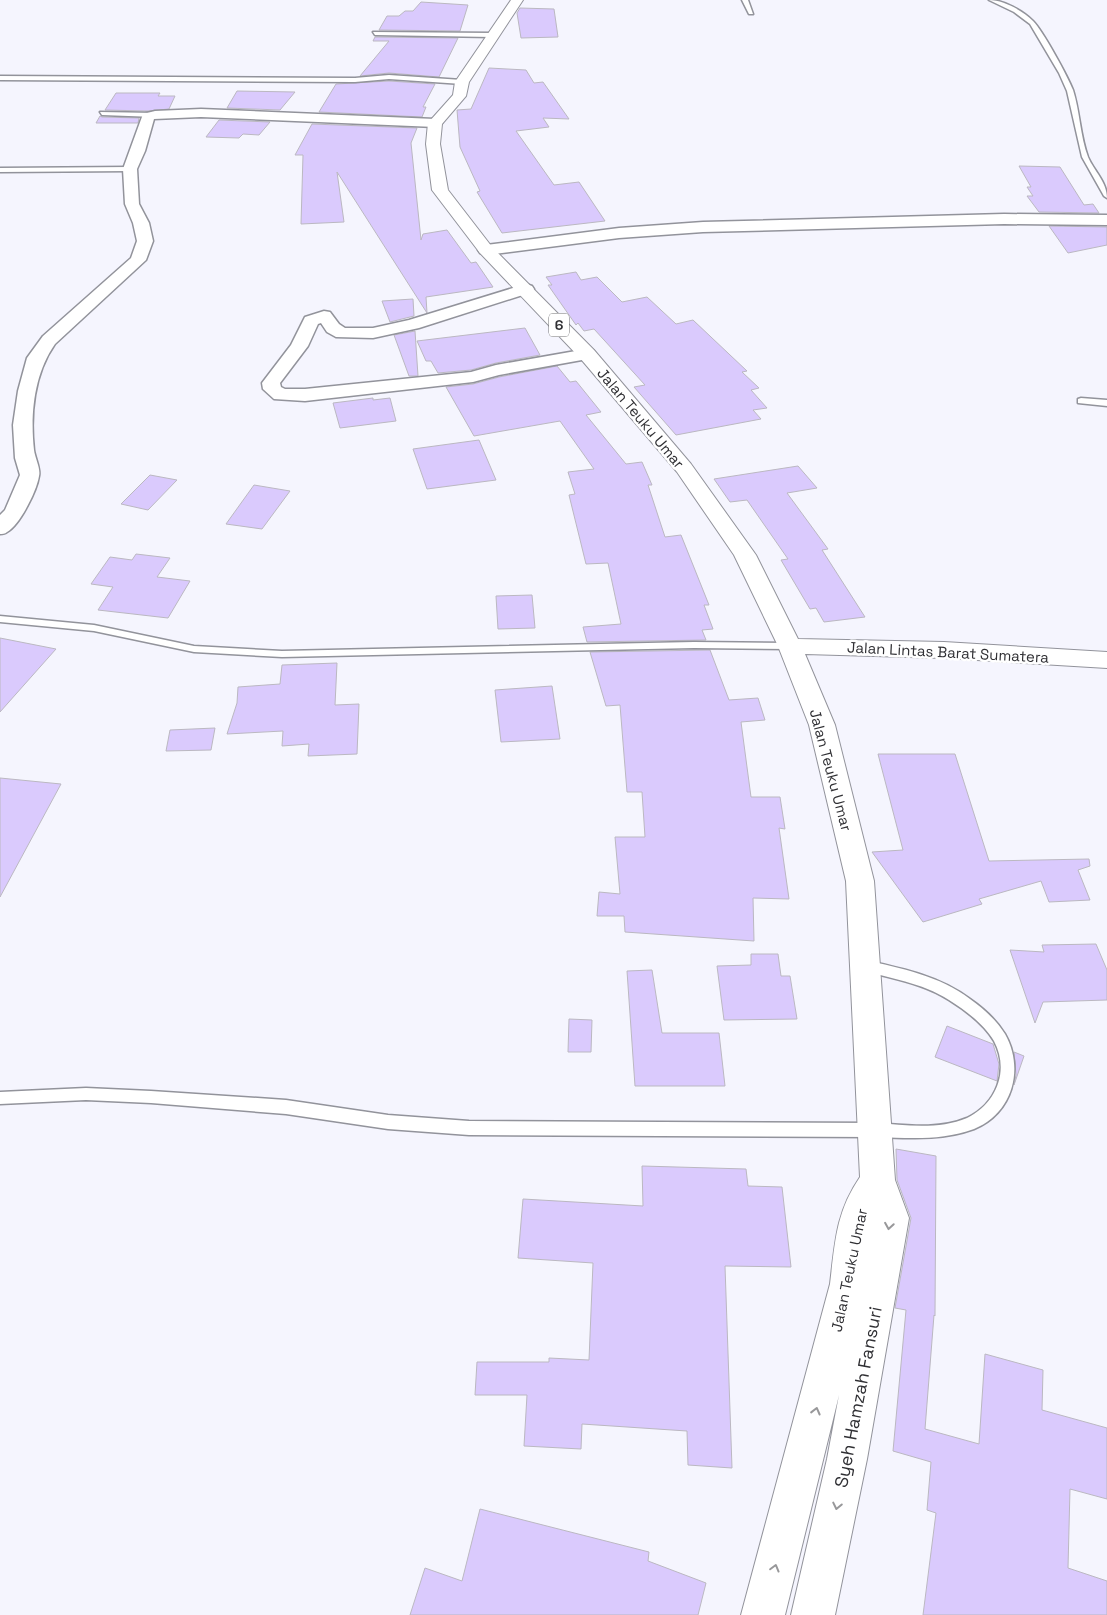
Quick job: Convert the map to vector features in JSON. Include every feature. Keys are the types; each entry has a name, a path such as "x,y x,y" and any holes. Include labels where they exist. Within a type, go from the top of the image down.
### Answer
{"highway":[{"path":"435,124 459,96 462,82 517,0"},
{"name":"Jalan Teuku Umar","path":"435,124 433,144 440,190 486,250 526,289 587,354 684,468 745,556 790,646 822,725 860,881 878,1180 861,1205 855,1230 848,1284 763,1615"},
{"name":"Jalan Lintas Barat Sumatera","path":"790,646 944,650 1107,660"},
{"name":"Syeh Hamzah Fansuri","path":"813,1615 847,1459 891,1218 878,1180"}],"street":[{"path":"0,528 14,512 30,475 25,458 22,425 27,391 36,358 49,340 138,260 145,241 141,223 132,204 130,169 138,151 148,117 201,113 435,124"},
{"path":"486,250 619,233 703,227 1004,219 1107,220"},
{"path":"526,289 413,324 373,332 342,333 333,328 324,316 315,318 311,321 299,346 271,383 272,389 281,395 305,395 417,384 473,377 496,370 587,354"}],"lane":[{"path":"745,0 752,13"},
{"path":"992,0 1016,11 1032,23 1062,73 1070,91 1085,157 1107,196"},
{"path":"375,33 492,35"},
{"path":"0,78 355,80 389,77 462,82"},
{"path":"102,113 156,115"},
{"path":"0,170 130,169"},
{"path":"1081,401 1107,403"},
{"path":"0,619 94,628 194,649 282,654 694,645 790,646"},
{"path":"0,1098 86,1094 151,1097 286,1107 388,1122 469,1128 876,1130 928,1133 957,1128 989,1114 1003,1096 1009,1068 1001,1041 977,1013 943,990 908,975 864,965"}],"building":[{"path":"421,2 468,5 460,31 379,30 387,16 399,16 405,11 413,11"},
{"path":"520,8 554,9 558,37 521,38 517,13"},
{"path":"375,37 458,38 439,77 389,73 360,76 389,41 373,41"},
{"path":"489,68 526,70 534,83 543,82 569,119 543,118 549,127 516,131 554,185 579,182 605,221 502,233 477,192 480,191 460,147 457,110 471,109"},
{"path":"389,81 435,84 423,107 426,107 422,117 319,112 336,84"},
{"path":"237,91 295,92 280,110 227,108"},
{"path":"116,93 160,93 158,96 175,96 169,109 147,111 105,110"},
{"path":"100,116 139,118 138,123 96,123"},
{"path":"219,120 270,122 259,135 243,134 239,138 206,137"},
{"path":"312,124 417,128 411,143 421,240 423,234 447,230 471,263 476,262 493,287 426,297 427,313 337,172 344,222 301,224 303,155 295,155"},
{"path":"1019,166 1060,167 1084,205 1093,204 1099,213 1039,212 1027,196 1033,196 1027,187 1031,187"},
{"path":"1049,226 1107,227 1107,245 1068,253"},
{"path":"576,272 581,280 597,277 622,302 647,297 676,324 693,320 747,371 742,372 759,388 751,390 767,408 753,410 761,419 676,435 634,387 645,385 594,329 584,331 578,323 576,325 548,285 552,285 546,277"},
{"path":"413,299 414,316 390,322 382,301"},
{"path":"525,328 540,355 496,363 471,370 438,373 431,361 426,361 417,341"},
{"path":"415,331 418,376 409,376 394,335"},
{"path":"557,366 570,382 576,381 601,412 586,415 626,464 642,462 652,485 648,485 665,537 681,535 709,605 704,605 713,629 702,630 706,640 587,642 583,627 621,624 608,563 586,564 569,495 575,494 568,472 594,469 560,421 474,436 446,387 473,384"},
{"path":"373,398 373,400 390,398 396,421 340,428 333,403"},
{"path":"479,440 496,480 427,489 413,449"},
{"path":"798,466 817,488 787,493 828,549 822,550 865,617 824,622 816,608 810,609 781,560 788,559 747,500 730,502 714,479"},
{"path":"150,475 177,480 148,510 121,504"},
{"path":"254,485 290,491 262,529 226,524"},
{"path":"136,554 170,558 157,577 190,581 168,618 98,610 113,587 91,584 110,557 132,560"},
{"path":"532,595 535,628 498,629 496,596"},
{"path":"0,638 56,649 0,712"},
{"path":"710,650 729,700 758,698 765,720 741,722 751,797 780,797 785,829 779,828 789,899 753,898 754,941 625,932 624,916 597,916 599,892 620,894 615,837 645,837 642,792 627,792 620,705 606,706 590,652"},
{"path":"337,663 335,705 359,704 357,754 308,756 309,744 282,746 283,731 227,734 237,703 238,687 280,684 282,665"},
{"path":"552,686 560,739 501,742 495,690"},
{"path":"215,728 211,750 166,751 170,730"},
{"path":"878,754 955,754 989,861 1089,859 1090,866 1078,870 1090,900 1049,902 1041,881 979,899 982,904 923,922 872,852 903,850"},
{"path":"0,778 61,784 0,897"},
{"path":"1096,944 1107,970 1107,1000 1043,1002 1035,1023 1010,950 1044,952 1042,945"},
{"path":"751,954 778,954 781,976 790,976 797,1019 724,1020 717,966 751,965"},
{"path":"652,970 662,1033 719,1033 725,1086 635,1086 627,971"},
{"path":"569,1019 592,1020 591,1052 568,1052"},
{"path":"947,1026 993,1044 999,1064 997,1081 935,1057"},
{"path":"1014,1052 1024,1056 1014,1085 1016,1075"},
{"path":"896,1149 936,1156 935,1316 925,1429 979,1444 985,1354 1043,1370 1042,1410 1107,1428 1107,1499 1070,1489 1068,1568 1107,1581 1107,1615 923,1615 936,1513 927,1510 931,1462 893,1451 906,1310 895,1308 911,1218 897,1180"},
{"path":"642,1166 746,1169 748,1186 782,1187 791,1267 725,1266 732,1468 688,1465 687,1431 582,1424 581,1449 524,1446 527,1395 475,1395 477,1362 549,1362 549,1358 589,1360 593,1263 518,1258 523,1199 643,1206"},
{"path":"480,1509 649,1552 648,1561 706,1583 698,1615 410,1615 425,1568 462,1581"}]}
